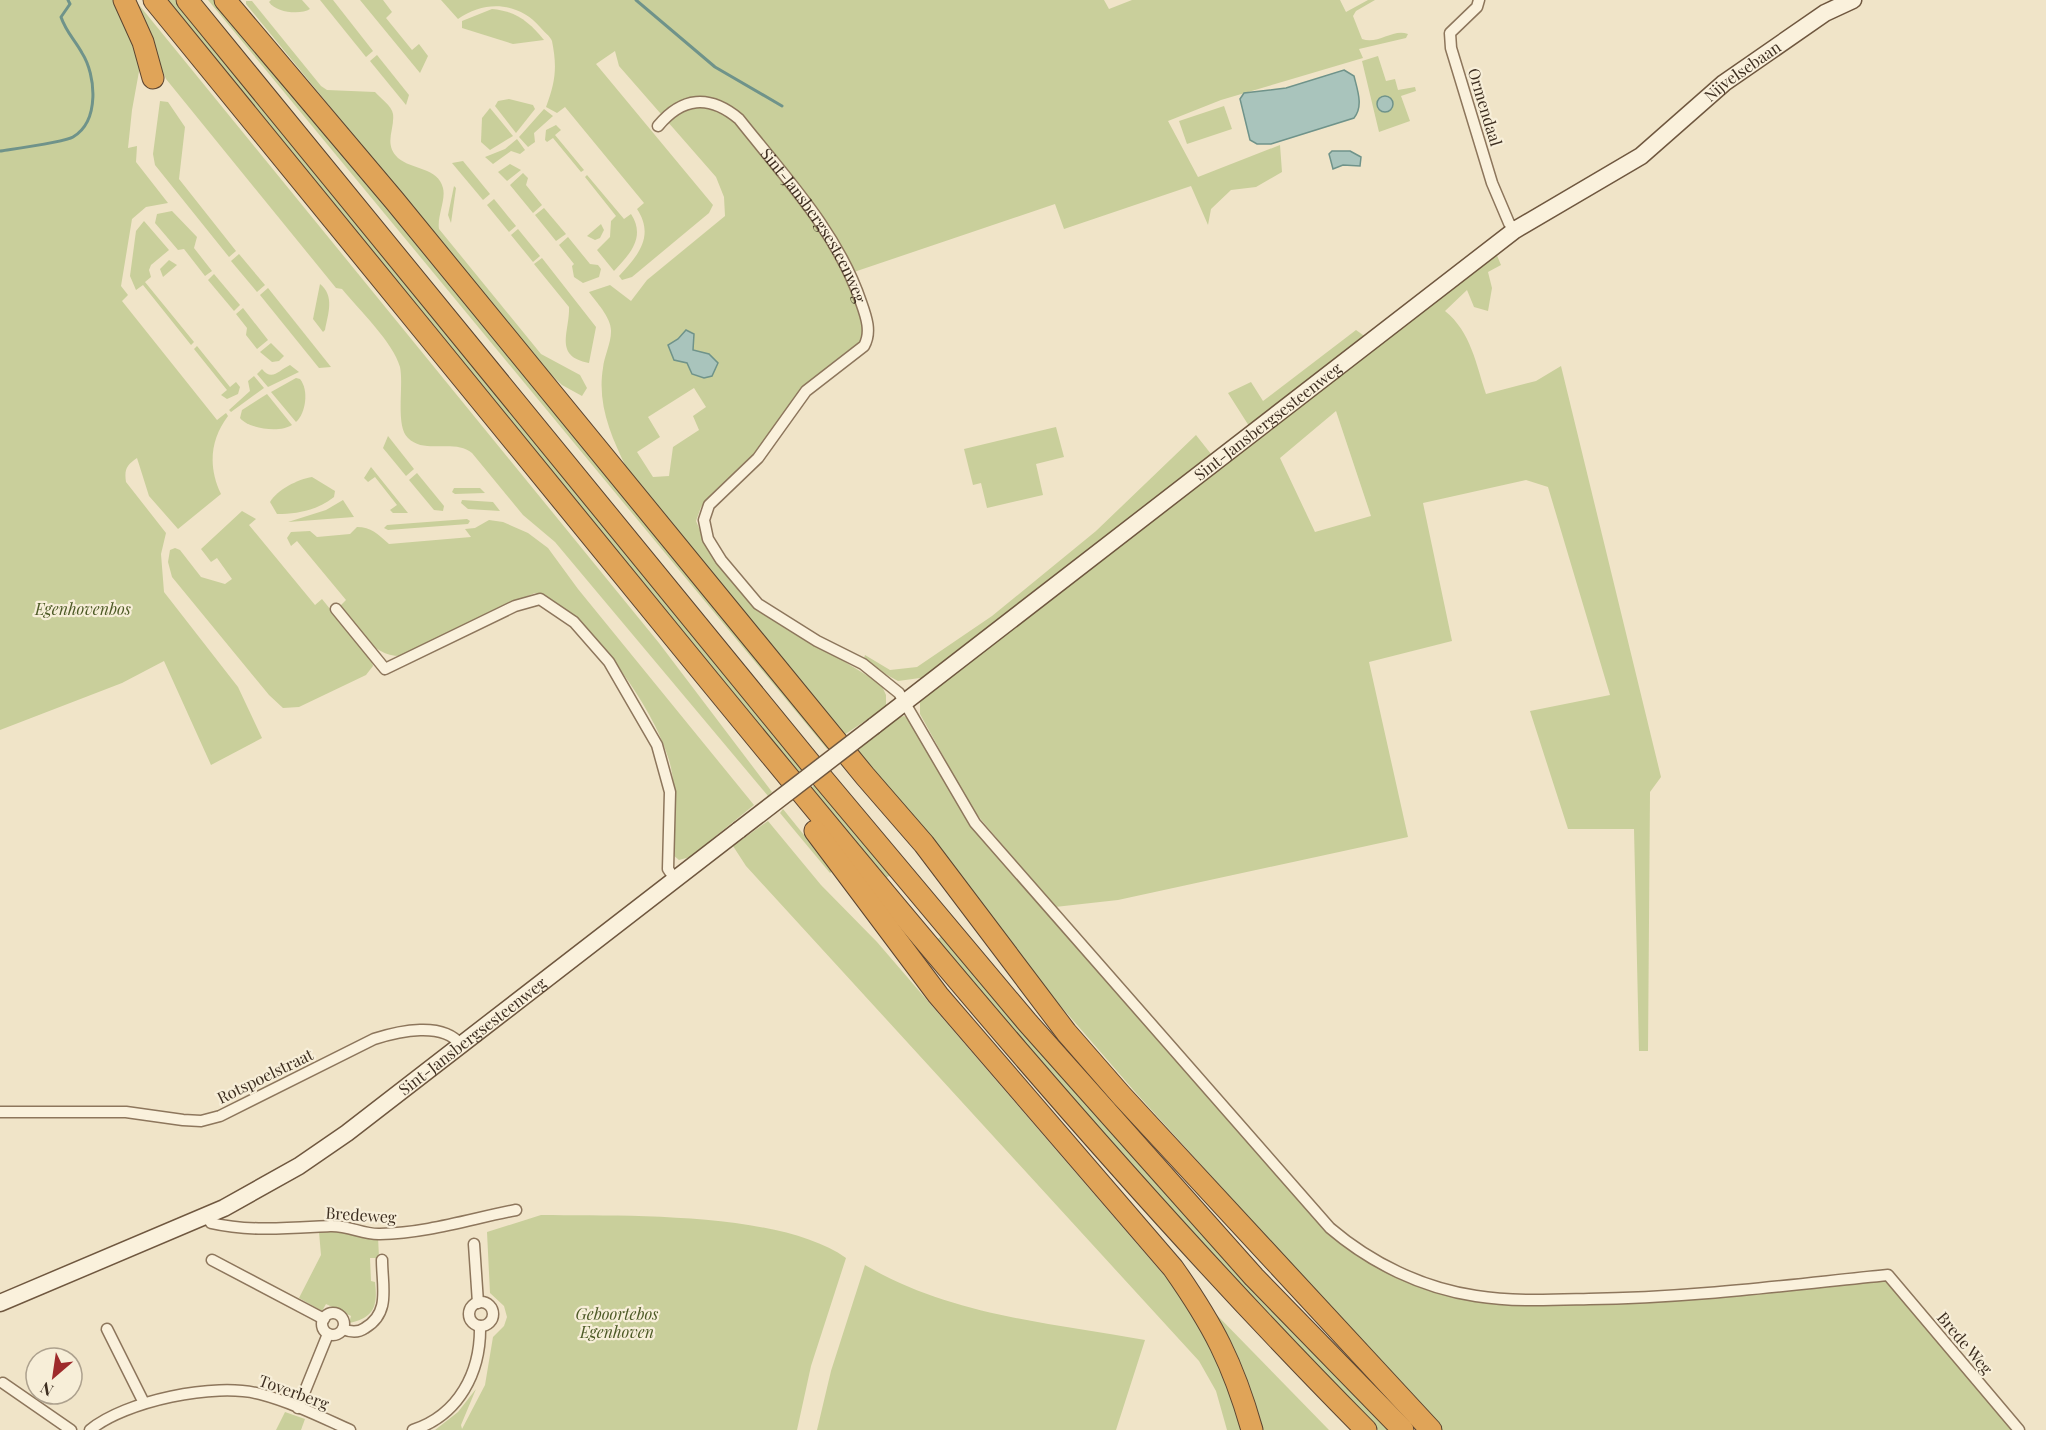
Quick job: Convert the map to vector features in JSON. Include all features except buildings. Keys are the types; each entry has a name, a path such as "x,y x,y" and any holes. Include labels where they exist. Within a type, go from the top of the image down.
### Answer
{"highway":[{"path":"124,0 143,42 153,78"},
{"path":"154,0 803,796 1021,1055 1192,1248 1366,1430"},
{"path":"187,0 824,780 1026,1022 1254,1277 1403,1430"},
{"path":"225,0 409,218 865,777 924,844 1059,1022 1209,1193 1431,1430"},
{"path":"865,777 1022,999 1026,1022"},
{"path":"803,796 815,832 938,994 1173,1268 1204,1313 1227,1353 1252,1430"},
{"path":"1105,1187 1148,1222 1192,1248"}],"main road":[{"name":"Nijvelsebaan","path":"1641,156 1724,83 1825,13 1853,0"},
{"name":"Sint-Jansbergsesteenweg","path":"0,1303 207,1216 299,1166 461,1045 1515,230 1641,156"}],"street":[{"name":"Ormendaal","path":"1479,0 1476,7 1450,33 1451,48 1492,183 1509,223 1515,230"},
{"name":"Sint-Jansbergsesteenweg","path":"657,126 680,105 709,102 724,107 738,119 812,209 851,273 867,321 867,340 858,352 828,372 806,391 758,458 709,505 704,520 708,539 721,560 758,604 817,641 863,664 899,693 904,702"},
{"path":"336,609 385,669 515,606 540,599 574,622 609,662 657,745 670,792 668,869 670,872"},
{"name":"Brede Weg","path":"904,702 975,823 1330,1227 1373,1260 1424,1283 1474,1296 1517,1301 1650,1298 1888,1275 2019,1430"},
{"name":"Rotspoelstraat","path":"0,1112 126,1112 201,1121 220,1116 374,1039 392,1033 437,1031 453,1036 461,1045"},
{"name":"Bredeweg","path":"207,1216 211,1223 226,1227 285,1229 332,1226 376,1234 423,1232 516,1210"},
{"path":"474,1244 478,1303"},
{"path":"212,1260 324,1319"},
{"path":"343,1329 360,1331 378,1319 384,1302 382,1260"},
{"path":"478,1303 487,1304 493,1313 488,1324 480,1326 474,1323 469,1315 472,1306 478,1303"},
{"path":"329,1314 339,1315 344,1323 343,1329 336,1335 328,1334 323,1327 324,1319 329,1314"},
{"path":"413,1430 425,1426 446,1412 469,1383 480,1351 480,1326"},
{"path":"107,1329 144,1403"},
{"path":"298,1408 328,1334"},
{"path":"3,1383 71,1430"},
{"name":"Toverberg","path":"90,1430 123,1410 166,1397 241,1390 261,1394 350,1430"}],"green space":[{"name":"Egenhovenbos","path":"0,0 113,0 127,25 140,66 128,148 137,146 136,162 168,203 146,207 132,219 121,286 128,295 122,301 217,420 226,413 228,416 217,435 213,454 214,474 221,494 178,529 149,496 137,458 127,468 125,478 166,533 161,554 164,592 238,687 262,738 211,765 164,661 122,683 0,730"},
{"path":"135,0 659,643 772,792 768,796 555,542 523,515 472,453 457,447 423,445 408,438 402,425 400,367 390,347 375,326 342,289 336,288 166,79 141,22"},
{"path":"167,0 175,0 803,769 797,773"},
{"path":"208,0 216,0 832,745 827,749"},
{"path":"271,0 302,0 310,9 301,12 283,11 272,6 269,2"},
{"path":"320,0 333,0 373,51 366,57"},
{"path":"360,0 383,0 392,12 386,18 412,50 419,44 428,56 420,73"},
{"path":"441,0 1104,0 1109,9 1132,0 1340,0 1346,12 1368,0 1375,0 1356,11 1353,16 1362,39 1374,40 1397,33 1408,34 1406,38 1359,49 1363,58 1221,100 1168,121 1198,177 1280,145 1282,172 1256,187 1231,190 1211,209 1208,225 1191,186 1064,229 1055,204 851,273 864,329 860,342 803,388 750,459 701,507 696,521 707,547 755,607 881,684 886,695 886,707 844,735 626,467 615,444 604,407 602,381 611,327 589,292 610,285 631,301 647,280 725,216 724,197 716,177 619,66 615,51 596,64 713,205 709,213 632,277 622,280 619,276 642,245 644,228 637,209 644,203 565,107 557,113 546,107 555,74 555,58 551,39 531,19 512,8 501,6 479,9 458,19","holes":["694,388 706,407 693,416 699,430 673,447 669,476 653,477 637,452 660,437 648,417"]},
{"path":"246,1 252,1 321,86 327,90 375,92 388,105 393,114 390,142 394,153 404,162 436,176 443,188 439,229 541,354 580,375 587,388 582,396 562,385 543,367 246,4"},
{"path":"492,9 508,12 521,18 544,40 513,44 462,28 462,21"},
{"path":"377,55 409,95 406,105 370,61"},
{"path":"1378,56 1386,81 1395,79 1398,90 1415,87 1416,91 1401,96 1410,121 1379,132 1362,61"},
{"path":"509,99 533,105 535,109 516,133 495,106 498,101"},
{"path":"160,101 168,102 185,127 179,179 236,251 229,257 155,165 153,154"},
{"path":"1224,106 1232,129 1187,144 1179,121"},
{"path":"490,108 513,136 490,150 481,142 482,118"},
{"path":"544,109 553,116 534,133 535,142 528,147 519,137"},
{"path":"556,125 561,130 555,135 584,170 581,172 553,138 547,142 545,140 546,130"},
{"path":"517,139 525,150 520,154 511,151 493,164 485,157 505,149"},
{"path":"463,161 490,194 483,200 452,163"},
{"path":"510,164 521,170 507,181 498,172"},
{"path":"523,173 528,178 526,185 542,205 533,213 510,185"},
{"path":"587,175 624,219 631,214 635,222 637,230 634,245 614,271 597,250 610,237 611,221 616,216 585,177"},
{"path":"454,186 456,188 451,223 448,215"},
{"path":"494,199 516,226 509,232 487,205"},
{"path":"544,208 566,234 556,241 535,215"},
{"path":"172,211 197,237 194,248 212,271 205,276 184,249 178,250 155,223 157,214"},
{"path":"144,221 169,250 151,265 149,270 151,277 145,282 194,342 191,345 143,285 136,290 130,276 136,231"},
{"path":"601,224 604,230 600,238 595,240 587,236"},
{"path":"518,229 540,256 533,262 511,235"},
{"path":"568,237 590,264 598,265 601,269 599,277 583,283 574,277 572,266 574,264 559,245"},
{"path":"1493,246 1501,265 1488,272 1492,288 1488,311 1474,307 1467,290 1445,311 1454,319 1467,339 1486,394 1536,381 1561,366 1661,777 1650,792 1648,1051 1639,1051 1634,829 1568,829 1530,711 1610,695 1548,487 1526,480 1423,503 1452,641 1369,662 1408,837 1118,900 1055,907 973,810 920,714 920,678 898,681 863,662 865,655 890,670 917,667 992,616 1096,531 1196,435 1211,454 1249,426 1228,393 1251,382 1263,401 1356,330 1370,340","holes":["1336,411 1371,516 1315,532 1280,458"]},
{"path":"239,254 265,285 257,292 231,261"},
{"path":"542,258 596,327 589,363 578,360 567,349 569,307 534,264"},
{"path":"169,260 177,265 163,277 160,269"},
{"path":"214,274 240,305 234,311 208,280"},
{"path":"320,284 328,294 329,300 328,318 323,332 313,319"},
{"path":"268,288 331,367 319,368 260,295"},
{"path":"243,308 268,340 257,349 246,335 247,328 236,314"},
{"path":"271,343 284,356 279,361 272,362 260,352"},
{"path":"197,346 230,387 236,382 240,387 238,394 227,399 221,395 227,390 194,349"},
{"path":"290,365 299,372 268,387 257,374 262,369 269,375 276,374"},
{"path":"254,376 264,388 231,412 229,410 250,391 248,381"},
{"path":"296,378 300,379 305,389 305,401 302,413 296,422 271,392"},
{"path":"267,394 292,425 280,429 265,429 250,425 240,418 242,410"},
{"path":"1056,427 1064,457 1036,464 1043,495 987,508 981,483 973,485 964,449"},
{"path":"388,436 414,469 406,476 383,448"},
{"path":"371,467 408,513 393,513 390,510 397,505 375,477 368,482 364,478"},
{"path":"417,473 444,506 443,511 434,510 409,480"},
{"path":"312,477 335,491 334,497 307,510 277,514 270,502 273,498 288,486"},
{"path":"454,488 480,488 485,493 455,494 452,492"},
{"path":"343,500 354,517 288,522 326,510"},
{"path":"462,500 493,502 500,511 468,509 461,503"},
{"path":"242,511 256,519 249,525 315,605 322,599 372,661 373,666 366,675 299,707 283,708 269,695 172,577 168,562 170,550 175,548 180,550 201,577 225,584 232,579 217,558 211,562 201,549"},
{"path":"467,519 470,521 468,524 388,530 384,528 387,525"},
{"path":"489,520 503,522 528,533 548,548 578,589 754,805 690,857 679,860 673,855 675,808 672,772 661,739 649,715 634,689 596,640 555,603 535,593 496,609 403,656 392,655 382,652 366,640 340,606 346,600 297,541 291,546 287,538 291,532 310,531 317,537 350,534 357,527 378,534 389,544 471,537 465,529 475,528"},
{"path":"904,716 909,719 951,789 1304,1203 1350,1250 1373,1264 1476,1301 1515,1305 1638,1303 1889,1280 2013,1430 1442,1430 1136,1093 1026,966 857,751 896,718"},
{"path":"814,785 890,875 885,879 810,790"},
{"path":"783,809 833,871 830,873 780,813"},
{"path":"768,821 821,885 877,942 1175,1288 1208,1338 1244,1430 1227,1430 1216,1391 1199,1361 746,866 733,846"},
{"path":"942,936 1202,1235 1388,1430 1378,1430 1153,1188 935,941"},
{"name":"Geboortebos Egenhoven","path":"541,1215 656,1217 742,1224 782,1232 817,1243 846,1258 811,1366 797,1430 435,1430 458,1412 476,1389 461,1425 462,1429 485,1385 493,1337 504,1326 507,1317 504,1306 490,1293 487,1232"},
{"path":"319,1232 348,1232 378,1237 379,1258 370,1258 371,1281 375,1282 375,1304 364,1318 349,1323 351,1316 326,1304 322,1311 299,1298 321,1255"},
{"path":"865,1265 897,1282 965,1306 1037,1322 1145,1340 1116,1430 817,1430 831,1371"},
{"path":"1210,1308 1329,1430 1258,1430"},
{"path":"285,1412 305,1419 301,1430 276,1430"}],"water":[{"path":"1344,70 1354,76 1358,92 1359,108 1354,118 1271,144 1257,144 1250,140 1240,99 1244,93 1286,88"},
{"path":"1382,96 1388,96 1393,104 1391,110 1382,112 1377,107 1377,101"},
{"path":"1332,151 1350,151 1361,157 1360,166 1343,165 1333,169 1329,154"},
{"path":"686,330 694,334 693,350 709,354 718,363 712,376 704,378 692,374 687,363 674,360 668,345"}],"waterway":[{"path":"0,151 68,139 82,130 88,120 93,97 92,85 87,62 61,17 70,4 68,0"},
{"path":"636,0 715,67 782,106"}]}
